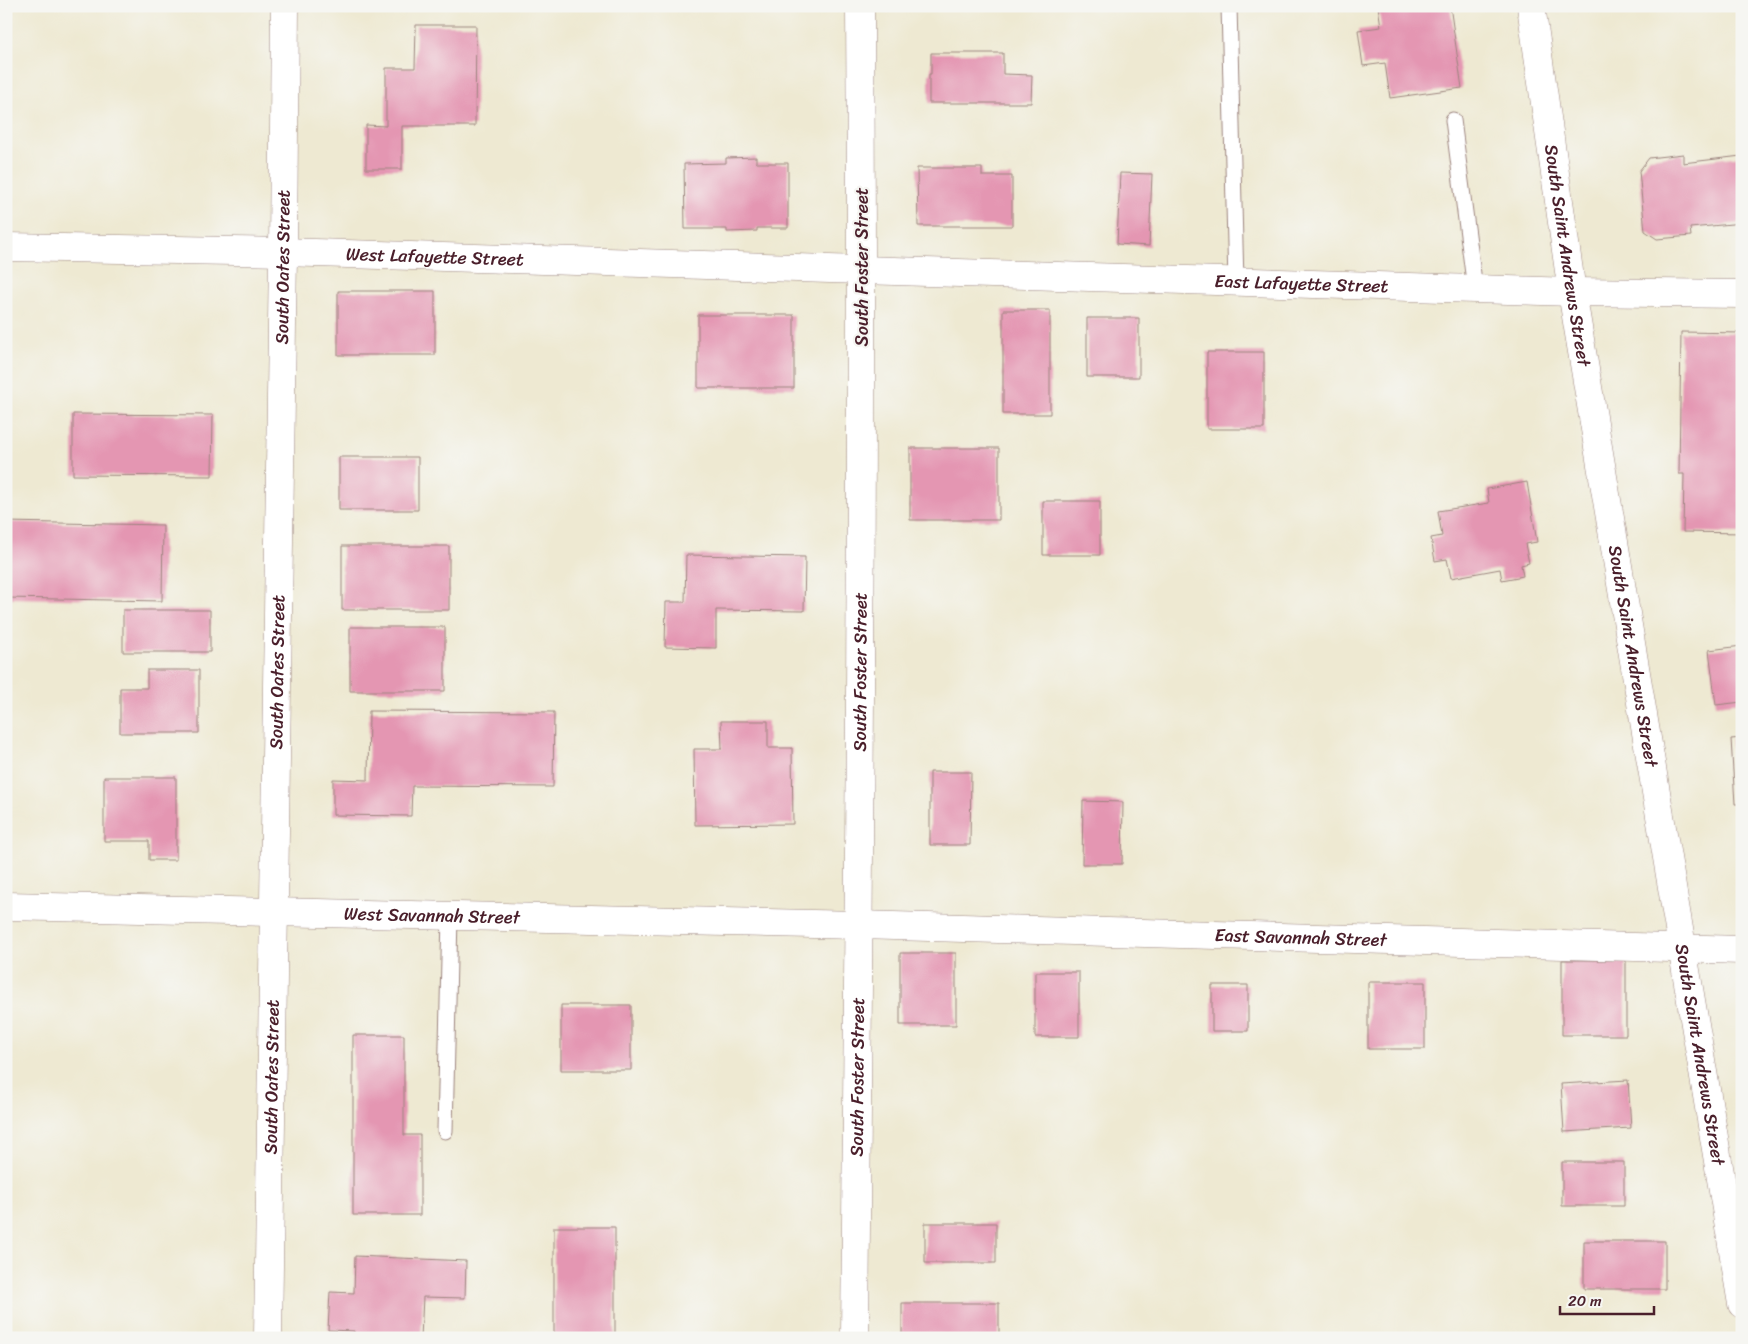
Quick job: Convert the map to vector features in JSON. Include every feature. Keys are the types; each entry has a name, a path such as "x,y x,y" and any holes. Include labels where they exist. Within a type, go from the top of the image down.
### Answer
{"street":[{"name":"South Oates Street","path":"268,1338 285,6"},
{"name":"South Foster Street","path":"855,1338 862,272 860,6"},
{"name":"South Saint Andrews Street","path":"1532,6 1572,292 1742,1304"},
{"name":"West Lafayette Street","path":"6,247 283,252 862,272"},
{"name":"East Lafayette Street","path":"862,272 1572,292 1742,294"},
{"name":"West Savannah Street","path":"6,906 859,925"},
{"name":"East Savannah Street","path":"859,925 1742,950"}],"lane":[{"path":"1229,6 1236,282"},
{"path":"1453,120 1476,289"},
{"path":"445,1131 450,916"}],"building":[{"path":"1378,6 1450,6 1462,88 1390,98 1385,63 1363,66 1358,30 1381,27"},
{"path":"416,25 476,25 475,126 402,126 402,169 366,169 366,125 386,126 386,68 415,68"},
{"path":"931,53 1003,53 1003,74 1032,75 1031,103 929,103"},
{"path":"1683,154 1683,163 1741,156 1742,223 1690,228 1691,236 1657,239 1645,231 1639,171 1649,158"},
{"path":"756,157 756,163 788,163 788,228 757,228 757,231 727,232 727,229 685,229 684,164 726,163 726,158"},
{"path":"917,168 982,168 982,176 1012,176 1012,226 918,226"},
{"path":"1120,173 1152,174 1149,246 1117,244"},
{"path":"338,291 435,291 435,355 338,355"},
{"path":"1003,310 1050,310 1050,414 1003,414"},
{"path":"698,315 794,315 794,388 698,388"},
{"path":"1087,318 1139,318 1139,377 1087,377"},
{"path":"1681,332 1742,333 1742,533 1683,532 1684,474 1679,474"},
{"path":"1207,352 1264,352 1264,429 1207,429"},
{"path":"73,414 213,415 212,476 73,475"},
{"path":"910,448 999,448 999,520 910,520"},
{"path":"339,457 418,457 418,510 339,510"},
{"path":"1527,482 1537,542 1525,544 1529,563 1521,565 1523,576 1502,580 1500,569 1451,578 1447,559 1435,561 1431,538 1442,536 1438,511 1489,503 1487,489"},
{"path":"1043,501 1100,501 1100,555 1043,555"},
{"path":"6,522 163,525 162,601 6,598"},
{"path":"342,546 449,546 449,610 342,610"},
{"path":"686,555 805,557 804,611 716,610 716,648 665,647 666,602 685,602"},
{"path":"123,610 210,610 210,652 123,652"},
{"path":"350,627 445,627 445,691 350,691"},
{"path":"1742,646 1742,702 1716,705 1709,650"},
{"path":"147,670 199,670 199,733 120,733 120,688 147,688"},
{"path":"369,711 554,712 553,787 412,786 411,816 333,815 333,779 368,780"},
{"path":"721,721 768,721 768,748 792,748 793,824 695,825 694,749 722,749"},
{"path":"1742,738 1742,804 1735,804 1731,739"},
{"path":"930,772 971,772 970,845 930,845"},
{"path":"104,777 176,777 176,860 149,860 149,841 104,841"},
{"path":"1083,801 1123,802 1122,864 1082,864"},
{"path":"900,953 956,953 956,1025 900,1025"},
{"path":"1562,960 1626,960 1626,1035 1562,1035"},
{"path":"1035,972 1079,972 1079,1037 1035,1037"},
{"path":"1368,982 1425,982 1425,1049 1368,1049"},
{"path":"1212,985 1248,985 1248,1031 1212,1031"},
{"path":"561,1005 631,1005 631,1070 561,1070"},
{"path":"353,1035 404,1035 404,1135 420,1135 420,1215 353,1215"},
{"path":"1628,1080 1631,1128 1564,1132 1561,1084"},
{"path":"1562,1162 1624,1162 1624,1206 1562,1206"},
{"path":"925,1223 996,1223 996,1263 925,1263"},
{"path":"554,1227 615,1227 615,1338 554,1338"},
{"path":"1584,1241 1665,1241 1665,1289 1584,1289"},
{"path":"355,1256 466,1261 465,1298 423,1297 421,1338 353,1338 354,1331 328,1330 330,1292 354,1293"},
{"path":"902,1303 999,1303 999,1338 902,1338"}]}
